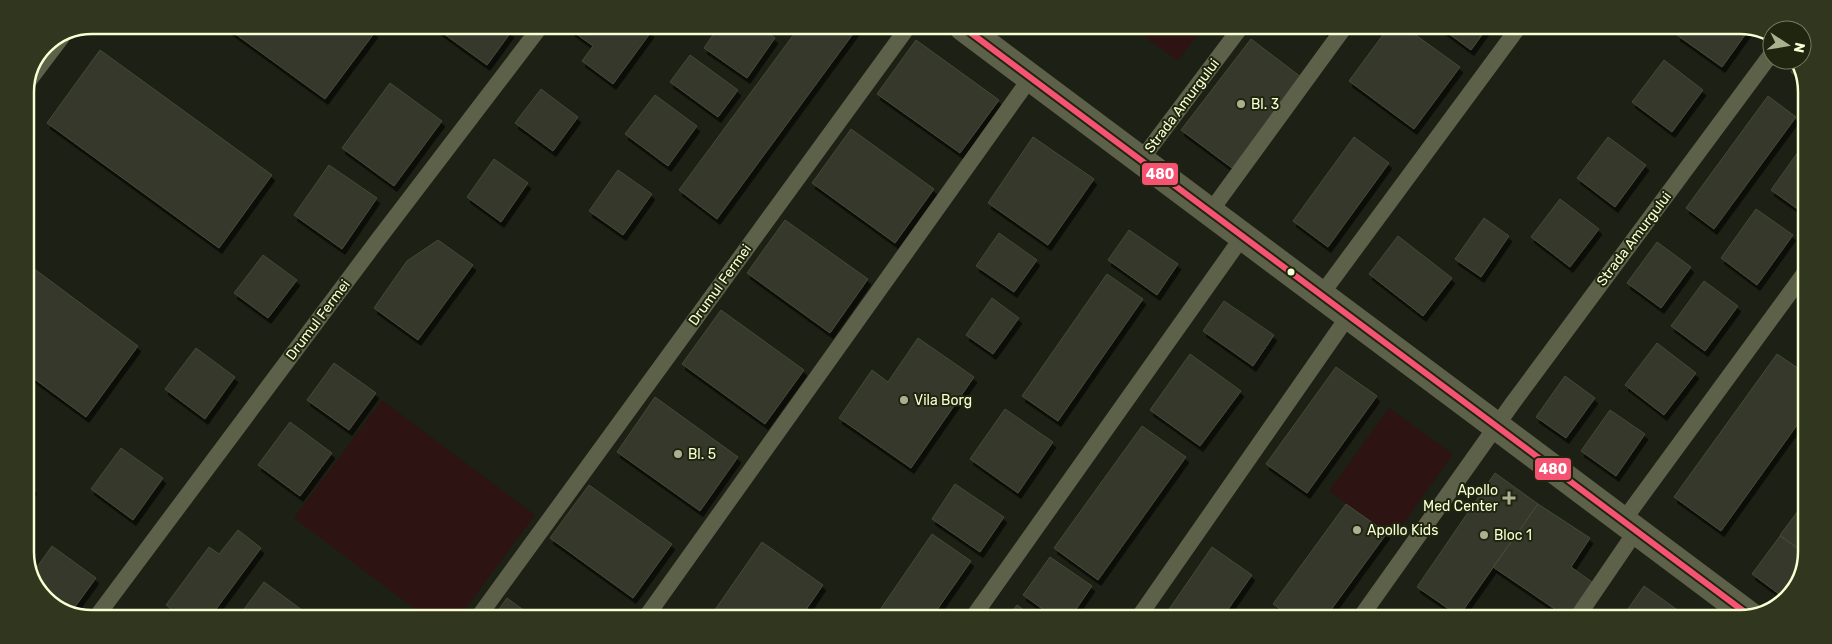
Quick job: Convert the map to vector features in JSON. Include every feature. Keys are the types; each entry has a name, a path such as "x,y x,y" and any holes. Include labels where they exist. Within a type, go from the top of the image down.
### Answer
{"street":[{"path":"973,34 1742,610"}],"lane":[{"name":"Drumul Fermei","path":"101,610 376,241 535,34"},
{"name":"Drumul Fermei","path":"483,610 903,34"},
{"name":"Strada Amurgului","path":"1141,160 1236,34"},
{"path":"1210,212 1340,34"},
{"path":"1321,295 1514,34"},
{"path":"38,68 53,49"},
{"name":"Strada Amurgului","path":"1496,426 1762,67"},
{"path":"651,610 1031,77"},
{"path":"978,610 1243,236"},
{"path":"1581,610 1630,526 1798,283"},
{"path":"1144,610 1349,316"},
{"path":"1366,610 1496,426"}],"shaded area":[{"path":"1141,34 1198,34 1178,61"},
{"path":"382,400 535,515 464,610 416,610 294,518"},
{"path":"1389,408 1453,454 1393,538 1329,491"}],"building":[{"path":"235,34 374,34 325,99"},
{"path":"444,34 510,34 487,65"},
{"path":"576,34 650,34 613,84 582,61 593,46"},
{"path":"714,34 770,34 775,38 747,78 704,48"},
{"path":"794,34 853,34 717,219 679,190"},
{"path":"1384,34 1414,34 1460,67 1414,129 1349,81"},
{"path":"1449,34 1483,34 1471,50"},
{"path":"1678,34 1745,34 1722,67"},
{"name":"Bl. 3","path":"1251,39 1301,77 1232,168 1181,130"},
{"path":"916,40 999,100 960,153 877,94"},
{"path":"100,50 272,175 219,248 47,123"},
{"path":"690,55 738,90 718,117 670,82"},
{"path":"1664,60 1703,90 1672,132 1632,102"},
{"path":"390,83 442,121 394,186 342,148"},
{"path":"541,89 578,117 553,151 515,123"},
{"path":"655,95 697,126 668,166 625,134"},
{"path":"1768,96 1796,117 1714,229 1686,208"},
{"path":"851,129 934,189 895,243 812,183"},
{"path":"1033,137 1094,179 1048,245 988,203"},
{"path":"1354,137 1389,163 1328,247 1293,221"},
{"path":"1608,137 1646,165 1615,207 1577,178"},
{"path":"1798,152 1798,209 1771,190"},
{"path":"494,159 528,183 501,222 467,197"},
{"path":"329,165 377,198 342,249 294,215"},
{"path":"618,170 652,194 623,235 589,211"},
{"path":"1560,199 1599,229 1570,267 1531,237"},
{"path":"1756,209 1793,235 1757,285 1721,258"},
{"path":"1484,218 1509,236 1481,277 1455,259"},
{"path":"785,220 868,279 830,333 747,273"},
{"path":"1129,230 1178,264 1157,295 1108,260"},
{"path":"999,233 1037,260 1014,292 976,266"},
{"path":"1398,236 1452,278 1423,316 1369,274"},
{"path":"438,240 473,265 418,340 374,308 407,261"},
{"path":"1657,242 1691,267 1661,308 1627,283"},
{"path":"263,255 297,280 268,318 234,293"},
{"path":"34,269 138,346 86,417 34,379"},
{"path":"1107,274 1143,299 1058,421 1022,396"},
{"path":"1704,281 1738,306 1705,351 1671,326"},
{"path":"992,298 1019,318 993,354 966,335"},
{"path":"1224,301 1274,335 1253,366 1203,331"},
{"path":"721,310 804,370 765,424 682,364"},
{"name":"Vila Borg","path":"918,338 974,377 911,468 839,418 872,370 888,382"},
{"path":"1657,343 1696,373 1664,415 1625,385"},
{"path":"196,348 235,377 205,419 165,389"},
{"path":"1190,354 1241,391 1200,446 1150,410"},
{"path":"1777,354 1798,368 1798,424 1721,531 1674,497"},
{"path":"334,363 376,393 349,430 307,400"},
{"path":"1336,367 1377,396 1307,493 1266,464"},
{"path":"1565,376 1595,398 1566,438 1536,417"},
{"name":"Bl. 5","path":"655,397 738,457 700,511 617,452"},
{"path":"1005,409 1053,442 1018,493 970,459"},
{"path":"1610,410 1645,434 1616,476 1581,451"},
{"path":"290,422 332,453 300,496 258,465"},
{"path":"1142,426 1186,457 1098,580 1054,548"},
{"path":"121,448 163,478 133,520 91,489"},
{"name":"Bloc 1","path":"1495,473 1538,504 1463,610 1450,610 1417,587"},
{"path":"955,484 1004,517 980,552 932,519"},
{"path":"589,485 672,544 633,598 550,538"},
{"path":"1346,504 1387,533 1331,610 1281,610 1273,604"},
{"path":"1538,504 1590,538 1571,567 1592,582 1573,610 1556,610 1493,567"},
{"path":"1798,511 1798,548 1780,535"},
{"path":"238,530 261,548 215,610 172,610 166,605 209,547 219,554"},
{"path":"932,534 971,561 937,610 880,610"},
{"path":"1780,536 1798,549 1798,560 1795,571 1789,585 1780,594 1752,574"},
{"path":"762,542 823,585 806,610 715,610"},
{"path":"52,546 96,578 75,607 56,598 46,588 36,568"},
{"path":"1212,547 1252,575 1228,610 1169,610"},
{"path":"1050,557 1092,586 1076,610 1044,610 1023,595"},
{"path":"264,582 302,610 243,610"},
{"path":"1644,586 1677,610 1627,610"},
{"path":"507,598 523,610 498,610"},
{"path":"1017,605 1024,610 1013,610"}],"transit line":[{"name":"480","path":"972,34 1742,610"}],"place":[{"name":"Bl. 3","path":"1241,104"},
{"name":"Vila Borg","path":"904,400"},
{"name":"Bl. 5","path":"678,454"},
{"name":"Apollo Med Center","path":"1509,498"},
{"name":"Apollo Kids","path":"1357,530"},
{"name":"Bloc 1","path":"1484,535"}]}
